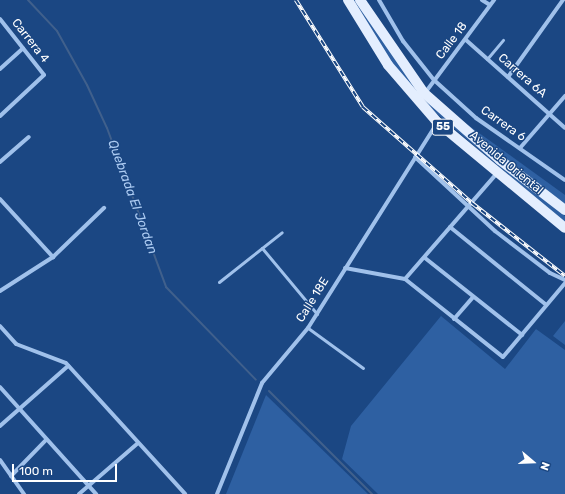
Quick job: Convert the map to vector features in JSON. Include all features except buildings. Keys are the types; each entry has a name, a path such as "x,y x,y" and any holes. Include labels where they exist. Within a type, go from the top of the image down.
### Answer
{"main road":[{"name":"Avenida Oriental","path":"348,0 388,65 437,122 565,228"},
{"name":"Avenida Oriental","path":"360,0 424,93 500,160 565,210"}],"street":[{"path":"379,0 403,41 434,80"},
{"path":"482,0 490,5"},
{"name":"Calle 18","path":"424,93 466,40 494,0"},
{"path":"508,77 563,0"},
{"name":"Carrera 4","path":"0,19 44,75 0,116"},
{"name":"Carrera 6A","path":"466,40 565,128"},
{"path":"0,69 24,48"},
{"name":"Carrera 6","path":"434,80 476,118 565,180"},
{"path":"520,148 565,96"},
{"name":"Calle 18E","path":"217,494 262,383 308,328 437,122"},
{"path":"0,162 29,137"},
{"path":"345,268 405,279 504,357 545,304 565,282 550,273 501,236 415,157"},
{"path":"405,279 425,258 497,173"},
{"path":"0,199 53,257"},
{"path":"0,291 53,257 104,208"},
{"path":"450,227 545,304"},
{"path":"425,258 522,335"},
{"path":"454,319 473,297"},
{"path":"0,326 16,344 68,366 185,494"},
{"path":"0,426 68,366"},
{"path":"0,387 18,409 96,494"},
{"path":"11,476 46,440"},
{"path":"79,494 88,484 138,443"},
{"path":"0,460 24,494"}],"lane":[{"path":"487,59 503,40"},
{"path":"219,282 282,232"},
{"path":"262,248 317,314"},
{"path":"308,328 363,368"}],"shaded area":[{"path":"350,0 355,0 411,81 501,164 565,216 565,223 429,107 389,60"},
{"path":"457,117 565,195 565,209 476,137"},
{"path":"441,316 505,369 536,329 565,350 565,494 378,494 342,459 351,426"},
{"path":"565,321 565,345 553,336"},
{"path":"266,395 368,494 226,494"}],"waterway":[{"name":"Quebrada El Jordan","path":"28,0 57,31 87,85 107,128 166,287 256,380"},
{"name":"Quebrada El Jordan","path":"269,391 372,494"}],"railway":[{"path":"296,0 363,107 472,203 565,276"}]}
